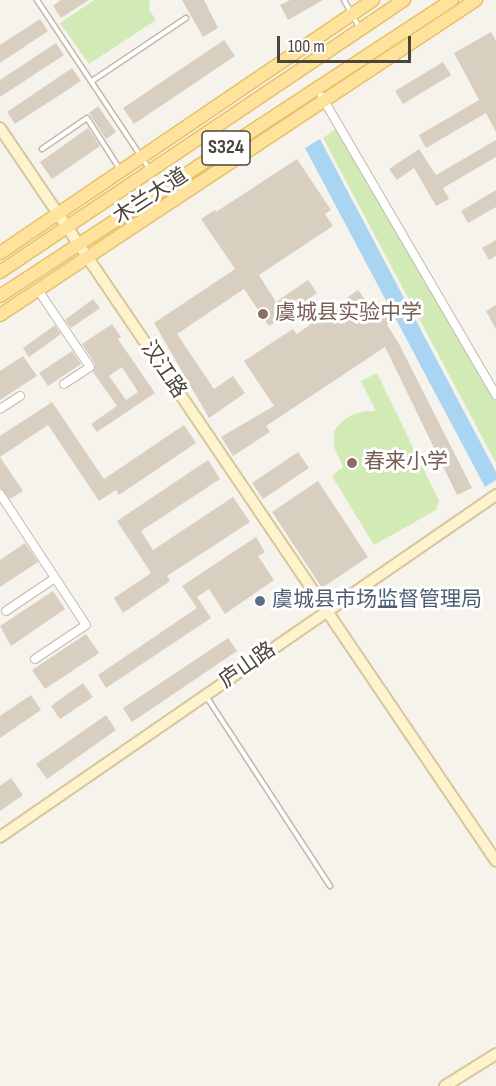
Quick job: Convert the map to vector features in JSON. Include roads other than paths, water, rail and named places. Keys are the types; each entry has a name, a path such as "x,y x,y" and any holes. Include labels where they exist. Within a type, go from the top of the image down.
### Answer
{"main road":[{"path":"2,249 58,216 373,0"},
{"name":"木兰大道","path":"0,272 404,0"},
{"name":"木兰大道","path":"0,296 452,0"},
{"path":"0,315 476,0"}],"street":[{"path":"317,88 496,395"},
{"name":"汉江路","path":"0,128 496,861"},
{"path":"38,290 90,367 64,384"},
{"path":"0,410 20,396"},
{"path":"0,495 86,625 35,659"},
{"name":"庐山路","path":"0,837 496,495"},
{"path":"6,611 55,578"},
{"path":"445,1086 496,1054"}],"lane":[{"path":"37,0 151,170"},
{"path":"344,0 360,30"},
{"path":"92,81 186,18"},
{"path":"42,149 87,118 122,171"},
{"path":"206,695 330,886"}],"water":[{"path":"320,139 496,472 496,480 485,487 305,148"}],"place":[{"name":"虞城县实验中学","path":"263,314"},
{"name":"春来小学","path":"352,463"},
{"name":"虞城县市场监督管理局","path":"260,601"}]}
